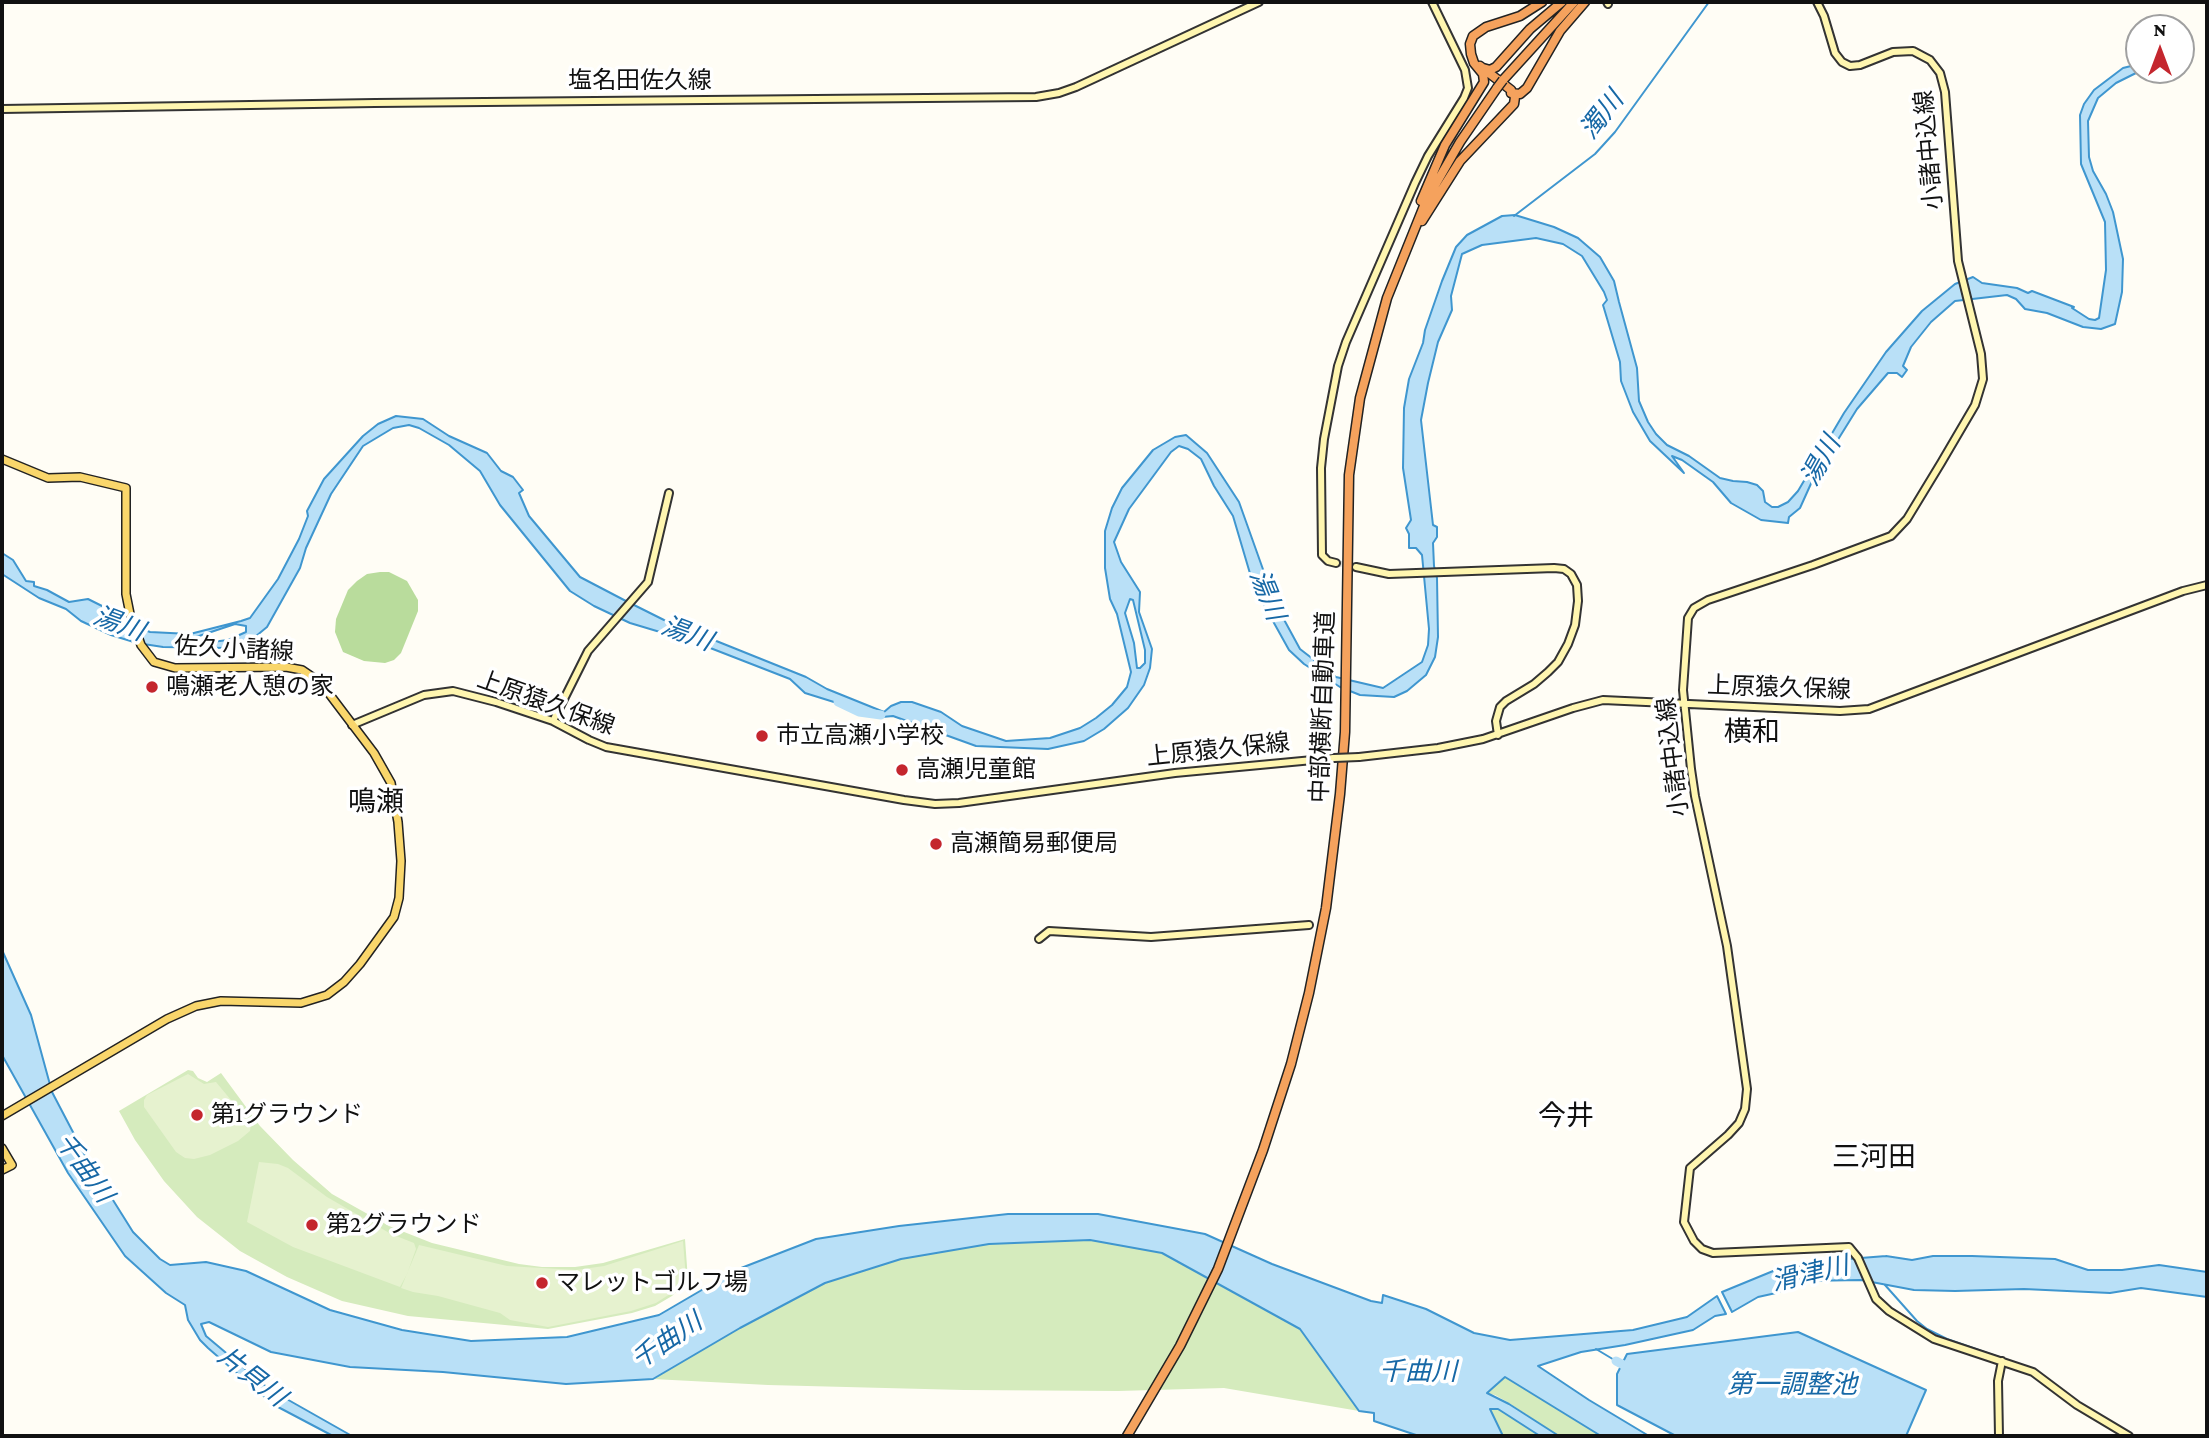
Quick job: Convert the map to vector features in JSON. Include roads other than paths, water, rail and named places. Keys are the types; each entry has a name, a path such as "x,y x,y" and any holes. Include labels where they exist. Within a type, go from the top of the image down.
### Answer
{"highway":[{"path":"1392,283 1400,253 1434,169 1445,145 1484,82 1483,74 1472,57 1471,40 1481,29 1520,16 1542,2"},
{"path":"1480,68 1496,67 1530,29 1562,2"},
{"name":"中部横断自動車道","path":"1128,1436 1197,1313 1218,1269 1277,1110 1315,964 1332,872 1343,768 1349,487 1354,437 1368,362 1392,283 1435,183 1460,142 1503,80 1574,2"},
{"path":"1480,68 1514,94 1523,93 1560,31 1586,2"},
{"path":"1403,254 1443,185 1466,155 1512,107 1514,94"}],"main road":[{"name":"塩名田佐久線","path":"2,109 385,102 1036,97 1076,87 1259,2"},
{"path":"1336,563 1328,561 1322,555 1321,468 1338,366 1415,183 1468,88 1465,70 1432,2"},
{"name":"小諸中込線","path":"1817,2 1835,53 1842,62 1855,66 1893,52 1913,51 1930,60 1940,73 1944,87 1955,231 1961,274 1983,365 1981,391 1903,525 1891,536 1696,606 1689,614 1684,703 1695,796 1727,946 1747,1089 1745,1109 1739,1123 1690,1168 1685,1227 1698,1246 1713,1253 1845,1246 1853,1250 1876,1299 1886,1309 1918,1330 1947,1344 2002,1362"},
{"name":"佐久小諸線","path":"2,459 48,478 80,477 126,488 125,588 133,622 146,654 154,662 174,668 279,666 298,669 328,690 378,760 393,787 401,861 398,905 394,917 344,982 323,997 301,1003 215,1001 196,1006 167,1019 2,1116"},
{"path":"553,721 584,657 649,580 669,493"},
{"path":"1356,567 1389,574 1560,568 1568,571 1576,581 1578,594 1577,615 1568,644 1558,662 1534,684 1500,707 1496,721 1497,735"},
{"name":"上原猿久保線","path":"352,725 424,695 444,691 468,694 553,721 606,747 904,800 934,804 959,803 1175,773 1438,748 1497,735 1594,702 1613,700 1840,711 1869,709 2183,591 2207,585"},
{"path":"1039,939 1049,931 1151,937 1308,925"},
{"path":"2,1148 12,1165 2,1170"},
{"path":"1998,1436 1998,1381 2002,1362 2033,1373 2077,1405 2129,1436"}],"water":[{"name":"湯川","path":"2125,68 2125,78 2098,98 2088,121 2089,157 2113,212 2123,259 2122,292 2115,324 2101,329 2083,327 2047,313 2025,309 2016,299 2007,295 1955,301 1931,322 1911,347 1903,366 1907,370 1902,377 1897,373 1888,373 1857,409 1834,446 1823,457 1800,508 1789,517 1788,523 1761,520 1731,503 1713,482 1672,456 1684,473 1650,441 1633,412 1621,381 1620,362 1603,305 1607,300 1582,256 1563,244 1536,238 1482,245 1462,254 1451,296 1452,310 1438,342 1421,420 1433,525 1437,527 1437,537 1433,543 1437,578 1438,637 1435,657 1426,675 1407,691 1394,697 1360,695 1340,687 1304,664 1289,650 1254,587 1233,516 1201,459 1179,446 1171,452 1129,509 1114,542 1121,562 1140,592 1139,612 1152,649 1150,668 1144,685 1128,708 1104,729 1084,741 1048,749 976,746 893,716 882,717 805,693 790,679 700,644 630,623 594,606 570,591 500,505 480,471 449,445 409,425 393,428 363,446 331,494 306,548 300,568 267,627 244,646 163,647 137,643 81,621 66,609 39,598 2,574 2,553 13,560 26,581 34,582 34,586 69,602 88,599 123,621 150,632 190,634 250,618 278,579 299,539 308,516 307,511 324,479 363,436 378,424 396,416 423,419 449,436 487,453 501,471 513,477 523,490 519,493 529,516 580,577 624,600 664,620 806,677 827,689 884,712 901,702 912,702 941,712 962,726 1006,741 1050,738 1080,728 1096,718 1112,705 1127,687 1131,672 1117,614 1110,599 1105,568 1105,531 1122,488 1153,450 1175,437 1186,435 1207,453 1239,502 1275,603 1300,649 1336,677 1383,688 1422,662 1428,645 1422,555 1416,548 1409,548 1406,528 1411,520 1403,468 1404,408 1409,379 1442,281 1456,247 1467,235 1502,216 1515,215 1554,227 1578,238 1600,257 1614,281 1637,368 1639,401 1656,434 1667,445 1689,456 1720,478 1757,485 1763,491 1765,502 1772,507 1778,507 1788,502 1798,491 1844,413 1886,352 1922,311 1955,284 1973,277 1982,283 2017,288 2028,293 2032,291 2074,307 2072,308 2089,319 2099,318 2106,270 2105,222 2081,164 2080,115 2094,90","holes":["1130,599 1133,600 1145,650 1145,663 1140,668 1137,668 1134,643 1125,613","235,624 246,626 246,632 228,640 212,642 193,638"]},
{"name":"千曲川","path":"2,950 31,1015 52,1092 86,1157 133,1232 160,1259 170,1265 206,1262 246,1271 330,1310 402,1330 471,1341 567,1337 659,1315 736,1270 816,1239 899,1226 1008,1214 1098,1214 1205,1234 1272,1264 1371,1301 1382,1303 1383,1295 1426,1309 1474,1333 1510,1340 1633,1330 1687,1317 1717,1296 1726,1314 1715,1316 1693,1330 1581,1352 1538,1366 1649,1436 1601,1436 1505,1377 1487,1393 1559,1436 1540,1436 1498,1409 1490,1409 1503,1436 1419,1436 1374,1421 1374,1413 1359,1411 1300,1329 1162,1253 1090,1240 989,1244 901,1259 825,1283 740,1328 653,1379 566,1384 443,1372 350,1367 271,1352 209,1322 201,1324 206,1336 269,1389 352,1436 333,1436 278,1407 208,1348 188,1320 185,1305 166,1293 125,1256 68,1173 2,1055"},
{"name":"滑津川","path":"1886,1256 1912,1260 1933,1256 2055,1259 2088,1270 2122,1270 2159,1265 2207,1272 2207,1297 2141,1288 2110,1293 2024,1289 1955,1291 1914,1290 1861,1280 1804,1281 1776,1293 1758,1297 1732,1312 1722,1292 1778,1269"},
{"name":"第一調整池","path":"1798,1332 1926,1390 1906,1436 1676,1436 1617,1405 1617,1374 1627,1354"}],"waterway":[{"name":"濁川","path":"1514,216 1595,154 1615,132 1709,2"},
{"name":"湯川","path":"838,702 859,712 881,715"},
{"path":"1885,1285 1927,1329 1947,1339 2036,1370"},
{"path":"1596,1349 1616,1361"},
{"name":"第一調整池","path":"1616,1361 1631,1369"}],"tunnel":[{"path":"1336,563 1356,567"}],"place":[{"name":"鳴瀬老人憩の家","path":"152,687"},
{"name":"市立高瀬小学校","path":"762,736"},
{"name":"高瀬児童館","path":"902,770"},
{"name":"高瀬簡易郵便局","path":"936,844"},
{"name":"第1グラウンド","path":"197,1115"},
{"name":"第2グラウンド","path":"312,1225"},
{"name":"マレットゴルフ場","path":"542,1283"}],"district":[{"name":"横和","path":"1752,732"},
{"name":"鳴瀬","path":"376,802"},
{"name":"今井","path":"1566,1116"},
{"name":"三河田","path":"1874,1157"}],"water label":[{"name":"片貝川","path":"252,1377"}]}
